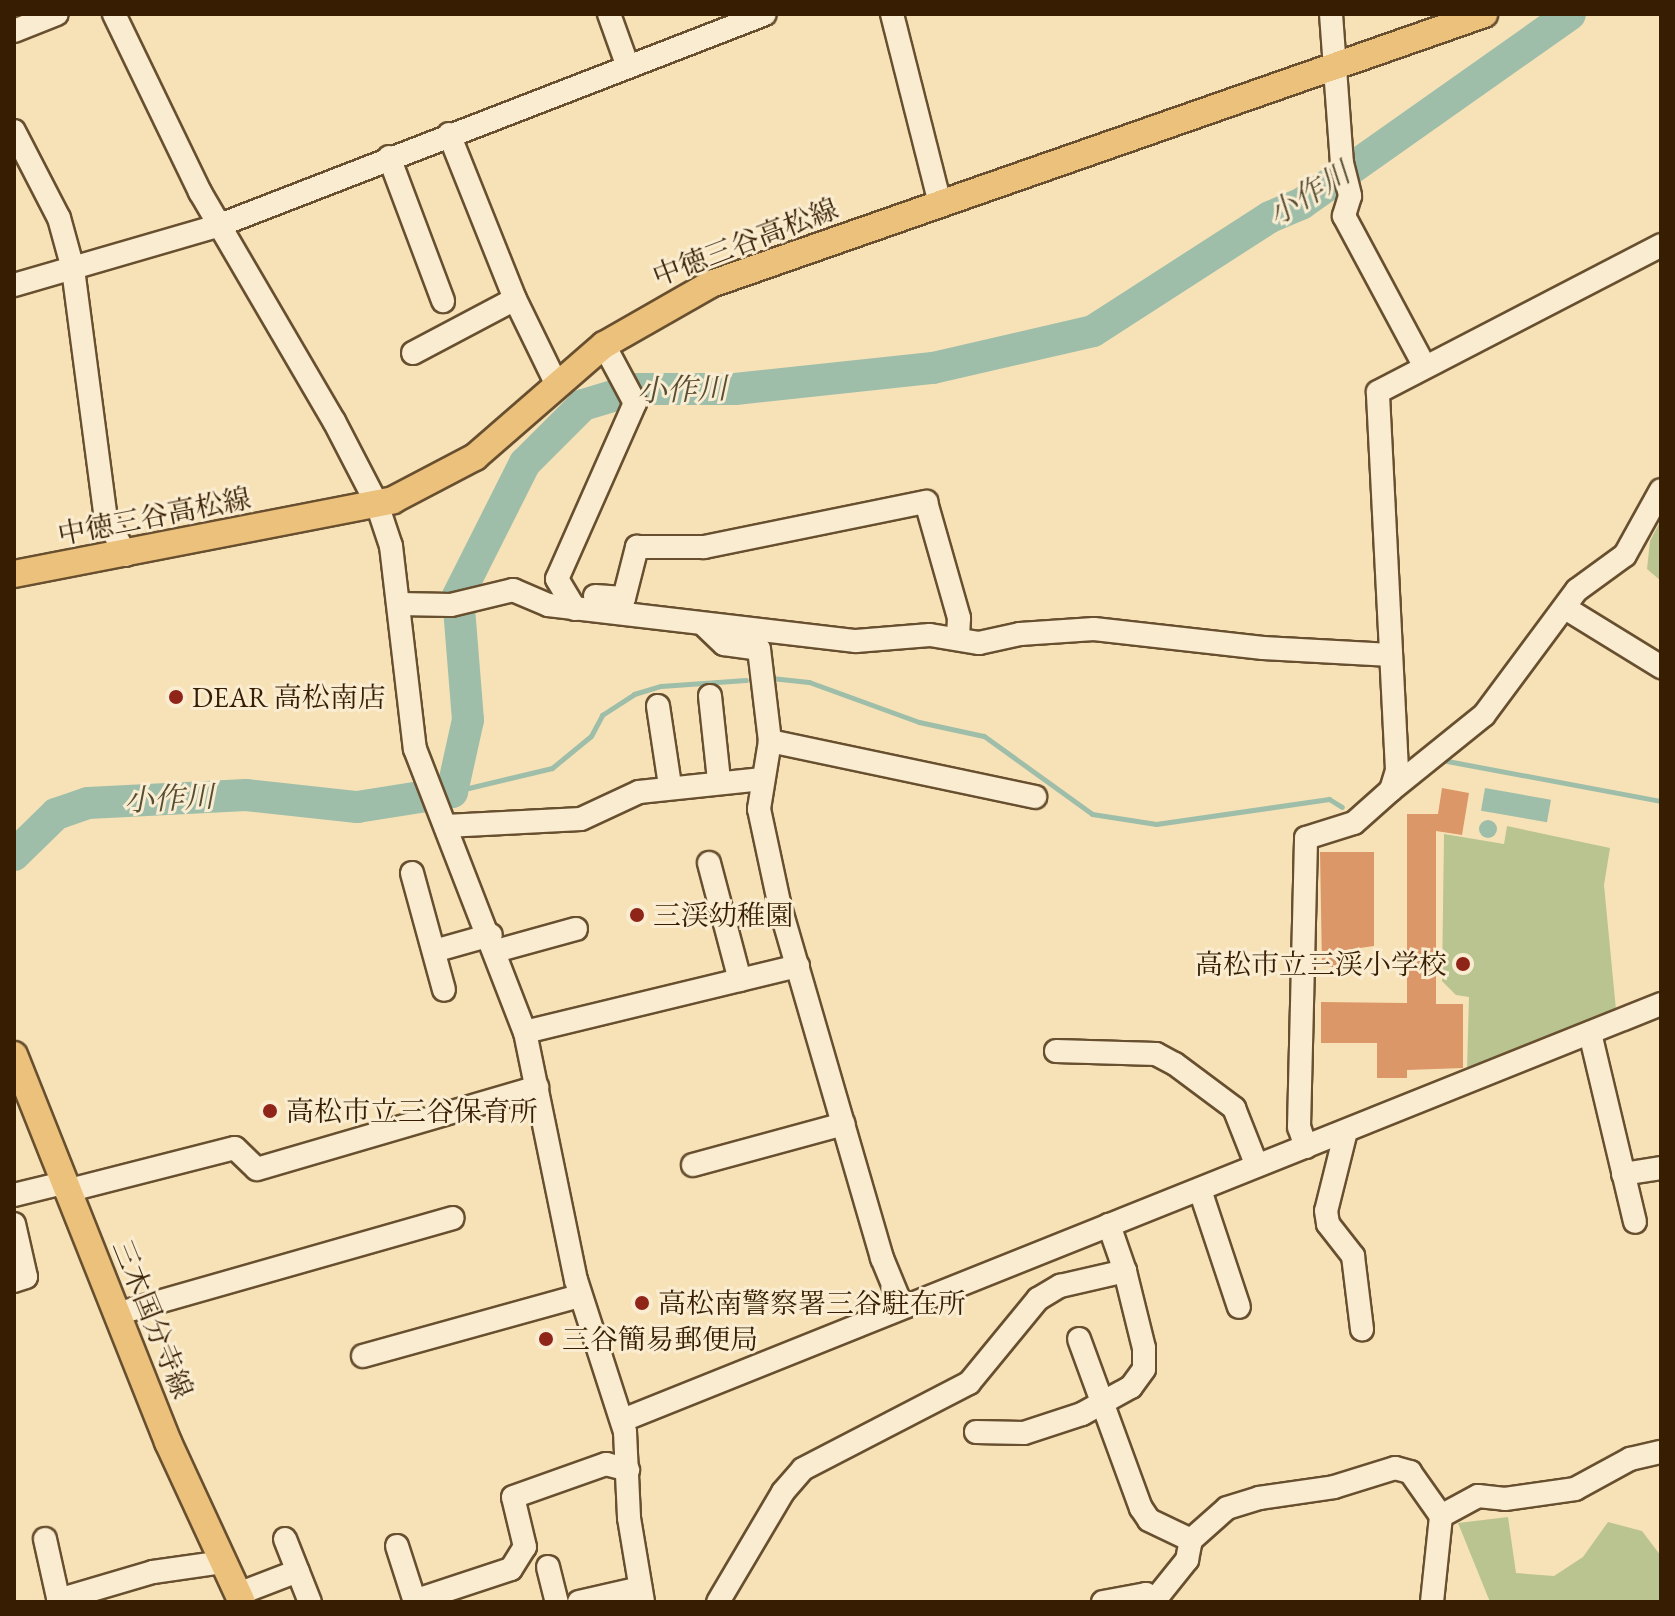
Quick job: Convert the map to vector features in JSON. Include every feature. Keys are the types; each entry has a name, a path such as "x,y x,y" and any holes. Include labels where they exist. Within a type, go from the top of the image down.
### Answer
{"main road":[{"name":"中徳三谷高松線","path":"14,574 126,555 377,504 454,471 604,345 711,284 1484,14"},
{"name":"三木国分寺線","path":"14,1055 116,1314 240,1598"}],"street":[{"path":"14,31 57,14"},
{"path":"114,14 220,225 293,345 377,504 391,546 408,714 436,808 494,943 525,1032 580,1296 623,1420 629,1518 642,1595 579,1602"},
{"path":"609,14 628,67"},
{"path":"14,285 220,225 765,14"},
{"path":"892,14 940,204"},
{"path":"1331,14 1342,163 1349,206 1344,216 1425,367"},
{"path":"14,131 59,218 73,269 106,518 126,555"},
{"path":"449,134 515,299 557,385"},
{"path":"389,157 443,301"},
{"path":"1391,790 1397,770 1378,392 1661,245"},
{"path":"413,353 515,299"},
{"path":"575,609 557,579 632,393 604,345"},
{"path":"1306,1147 1299,1127 1306,838 1354,823 1484,715 1577,590 1625,555 1661,490"},
{"path":"575,609 576,595 624,598 637,547 704,547 926,502 959,618 958,639"},
{"path":"399,604 461,603 513,590 548,605 856,641 930,635 979,643 1020,634 1129,630 1263,648 1391,655"},
{"path":"1565,608 1661,667"},
{"path":"703,624 724,644 759,649 770,741 759,809 798,966 882,1258 901,1304"},
{"path":"710,696 719,780"},
{"path":"658,706 670,785"},
{"path":"770,741 1035,797"},
{"path":"436,808 581,819 639,792 670,785 762,779"},
{"path":"709,863 740,980"},
{"path":"412,873 444,990"},
{"path":"434,951 576,929"},
{"path":"525,1032 798,966"},
{"path":"623,1420 901,1304 1200,1190 1661,1004"},
{"path":"1590,1033 1635,1222"},
{"path":"1056,1051 1156,1054 1175,1064 1234,1108 1257,1166"},
{"path":"14,1195 64,1187 235,1148 257,1169 537,1087"},
{"path":"693,1165 844,1124"},
{"path":"1346,1131 1326,1211 1328,1224 1353,1256 1362,1329"},
{"path":"1623,1174 1661,1168"},
{"path":"1200,1190 1239,1307"},
{"path":"116,1314 453,1218"},
{"path":"14,1224 26,1277 14,1281"},
{"path":"976,1432 1024,1433 1105,1401 1131,1387 1146,1360 1125,1271 1109,1225"},
{"path":"718,1602 783,1492 803,1469 969,1383 1038,1299 1060,1286 1125,1271"},
{"path":"363,1356 580,1296"},
{"path":"1079,1339 1105,1401 1141,1508 1149,1520 1191,1540"},
{"path":"1441,1516 1478,1496 1505,1499 1575,1489 1630,1459 1661,1452"},
{"path":"397,1546 414,1602 464,1594 511,1569 525,1547 513,1497 606,1464 628,1470"},
{"path":"1103,1602 1146,1594 1154,1601 1187,1560 1191,1540 1227,1508 1334,1487 1395,1468 1410,1472 1441,1516 1432,1602"},
{"path":"45,1539 58,1601 153,1572 222,1562"},
{"path":"285,1539 310,1602"},
{"path":"548,1567 557,1602"},
{"path":"240,1598 298,1571"}],"green space":[{"path":"1661,520 1661,581 1647,569 1650,541"},
{"path":"1507,826 1610,848 1604,885 1616,1010 1467,1070 1469,997 1456,995 1442,981 1444,834 1504,844"},
{"path":"1508,1517 1516,1573 1554,1576 1583,1557 1608,1522 1642,1531 1661,1556 1661,1602 1490,1602 1458,1523"}],"shaded area":[{"path":"1485,788 1551,800 1547,822 1481,811"},
{"path":"1488,820 1497,829 1488,838 1479,829"}],"building":[{"path":"1442,788 1469,793 1462,835 1436,831 1436,1004 1463,1004 1463,1068 1407,1070 1407,1078 1377,1078 1377,1043 1321,1043 1321,1002 1407,1003 1407,814 1438,814"},
{"path":"1320,852 1374,852 1374,946 1339,951 1339,967 1322,967"}],"waterway":[{"name":"小作川","path":"14,855 56,814 88,803 246,795 357,807 452,792 468,720 458,596 525,463 583,405 636,389 735,389 933,368 1093,331 1270,217 1301,204 1570,14"},
{"path":"771,678 809,682 919,722 984,736 1092,814 1156,824 1329,799 1342,807"},
{"path":"452,792 552,768 591,736 602,715 634,694 661,686 746,680"},
{"path":"1447,761 1661,801"}],"place":[{"name":"DEAR 高松南店","path":"176,697"},
{"name":"三渓幼稚園","path":"637,915"},
{"name":"高松市立三渓小学校","path":"1463,964"},
{"name":"高松市立三谷保育所","path":"270,1111"},
{"name":"高松南警察署三谷駐在所","path":"642,1303"},
{"name":"三谷簡易郵便局","path":"546,1339"}]}
